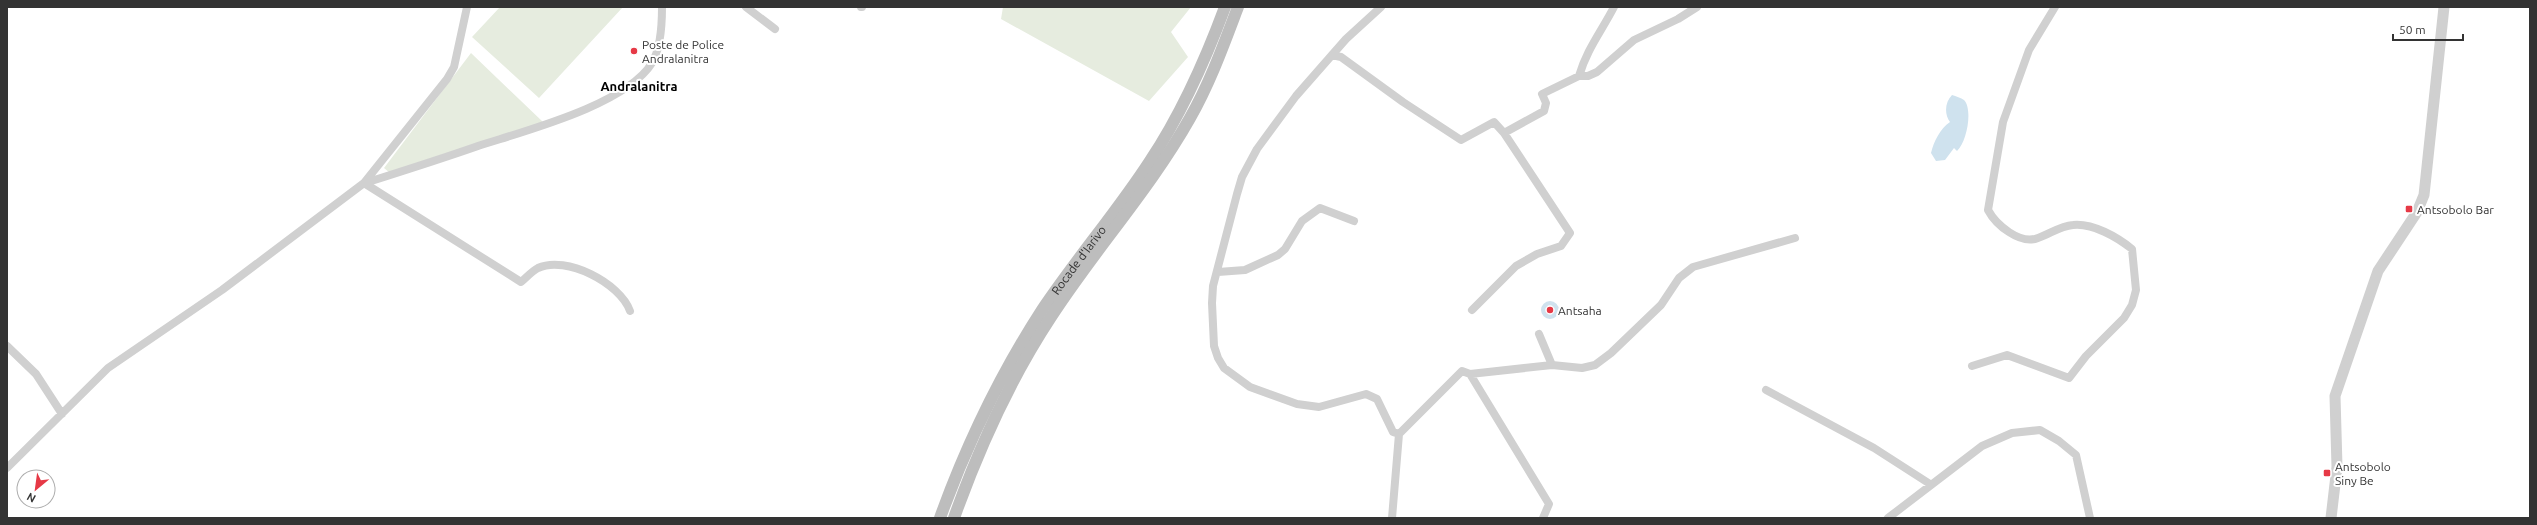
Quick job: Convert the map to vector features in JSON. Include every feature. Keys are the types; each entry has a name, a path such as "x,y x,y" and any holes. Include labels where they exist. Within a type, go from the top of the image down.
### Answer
{"main road":[{"name":"Rocade d'Iarivo","path":"940,518 976,430 1009,366 1042,310 1150,161 1176,118 1208,53 1225,7"},
{"name":"Rocade d'Iarivo","path":"954,518 984,440 1018,373 1051,316 1160,166 1190,117 1219,56 1238,7"}],"street":[{"path":"7,468 108,368 222,290 364,183 447,79 454,67 467,7"},
{"path":"364,183 548,123 612,97 633,84 652,63 662,30 662,7"},
{"path":"746,7 776,29"},
{"path":"1380,7 1332,55 1296,96 1257,149 1242,177 1218,272 1213,286 1213,335 1214,346 1224,368 1250,387 1297,404 1319,407 1366,394 1377,399 1393,432 1399,434"},
{"path":"1578,76 1585,54 1603,29 1614,7"},
{"path":"1504,133 1544,110 1546,103 1542,94 1578,76 1588,76 1597,72 1634,40 1678,19 1697,7"},
{"path":"1972,366 2007,355 2070,378 2086,356 2124,318 2136,290 2132,249 2123,241 2086,225 2072,225 2036,239 2020,238 1993,220 1988,210 2003,122 2029,50 2055,7"},
{"path":"2331,518 2337,467 2335,396 2378,271 2390,249 2417,212 2424,195 2444,7"},
{"path":"1332,55 1341,57 1403,102 1461,140 1494,122 1504,133 1570,233 1561,246 1537,254 1516,266 1472,310"},
{"path":"364,183 521,282 538,268 559,265 574,267 586,272 618,293 627,302 630,311"},
{"path":"1218,272 1245,270 1278,255 1285,249 1302,221 1320,208 1354,221"},
{"path":"1392,518 1399,434 1462,371 1470,374 1552,365 1582,368 1595,365 1611,353 1661,305 1679,278 1693,267 1795,238"},
{"path":"1539,334 1552,365"},
{"path":"7,346 36,374 62,414"},
{"path":"1470,374 1549,504 1543,518"},
{"path":"1766,390 1874,448 1930,484"},
{"path":"1888,518 1930,484 1982,446 2012,433 2040,430 2059,441 2076,456 2090,518"}],"shaded area":[{"path":"500,7 623,7 539,98 472,37"},
{"path":"1003,7 1191,7 1171,32 1188,57 1149,101 1001,19"},
{"path":"471,53 543,122 390,173 384,168"}],"water":[{"path":"1952,95 1964,100 1967,104 1968,126 1961,147 1957,151 1954,148 1945,160 1936,161 1931,153 1938,136 1943,128 1950,122 1946,108"},
{"name":"Antsaha","path":"1550,301 1554,302 1558,306 1558,314 1554,318 1550,319 1546,318 1542,314 1541,310 1542,306 1546,302"}],"place":[{"name":"Poste de Police Andralanitra","path":"634,51"},
{"name":"Antsobolo Bar","path":"2409,209"},
{"name":"Antsaha","path":"1550,310"},
{"name":"Antsobolo Siny Be","path":"2327,473"}],"district":[{"name":"Andralanitra","path":"639,86"}]}
